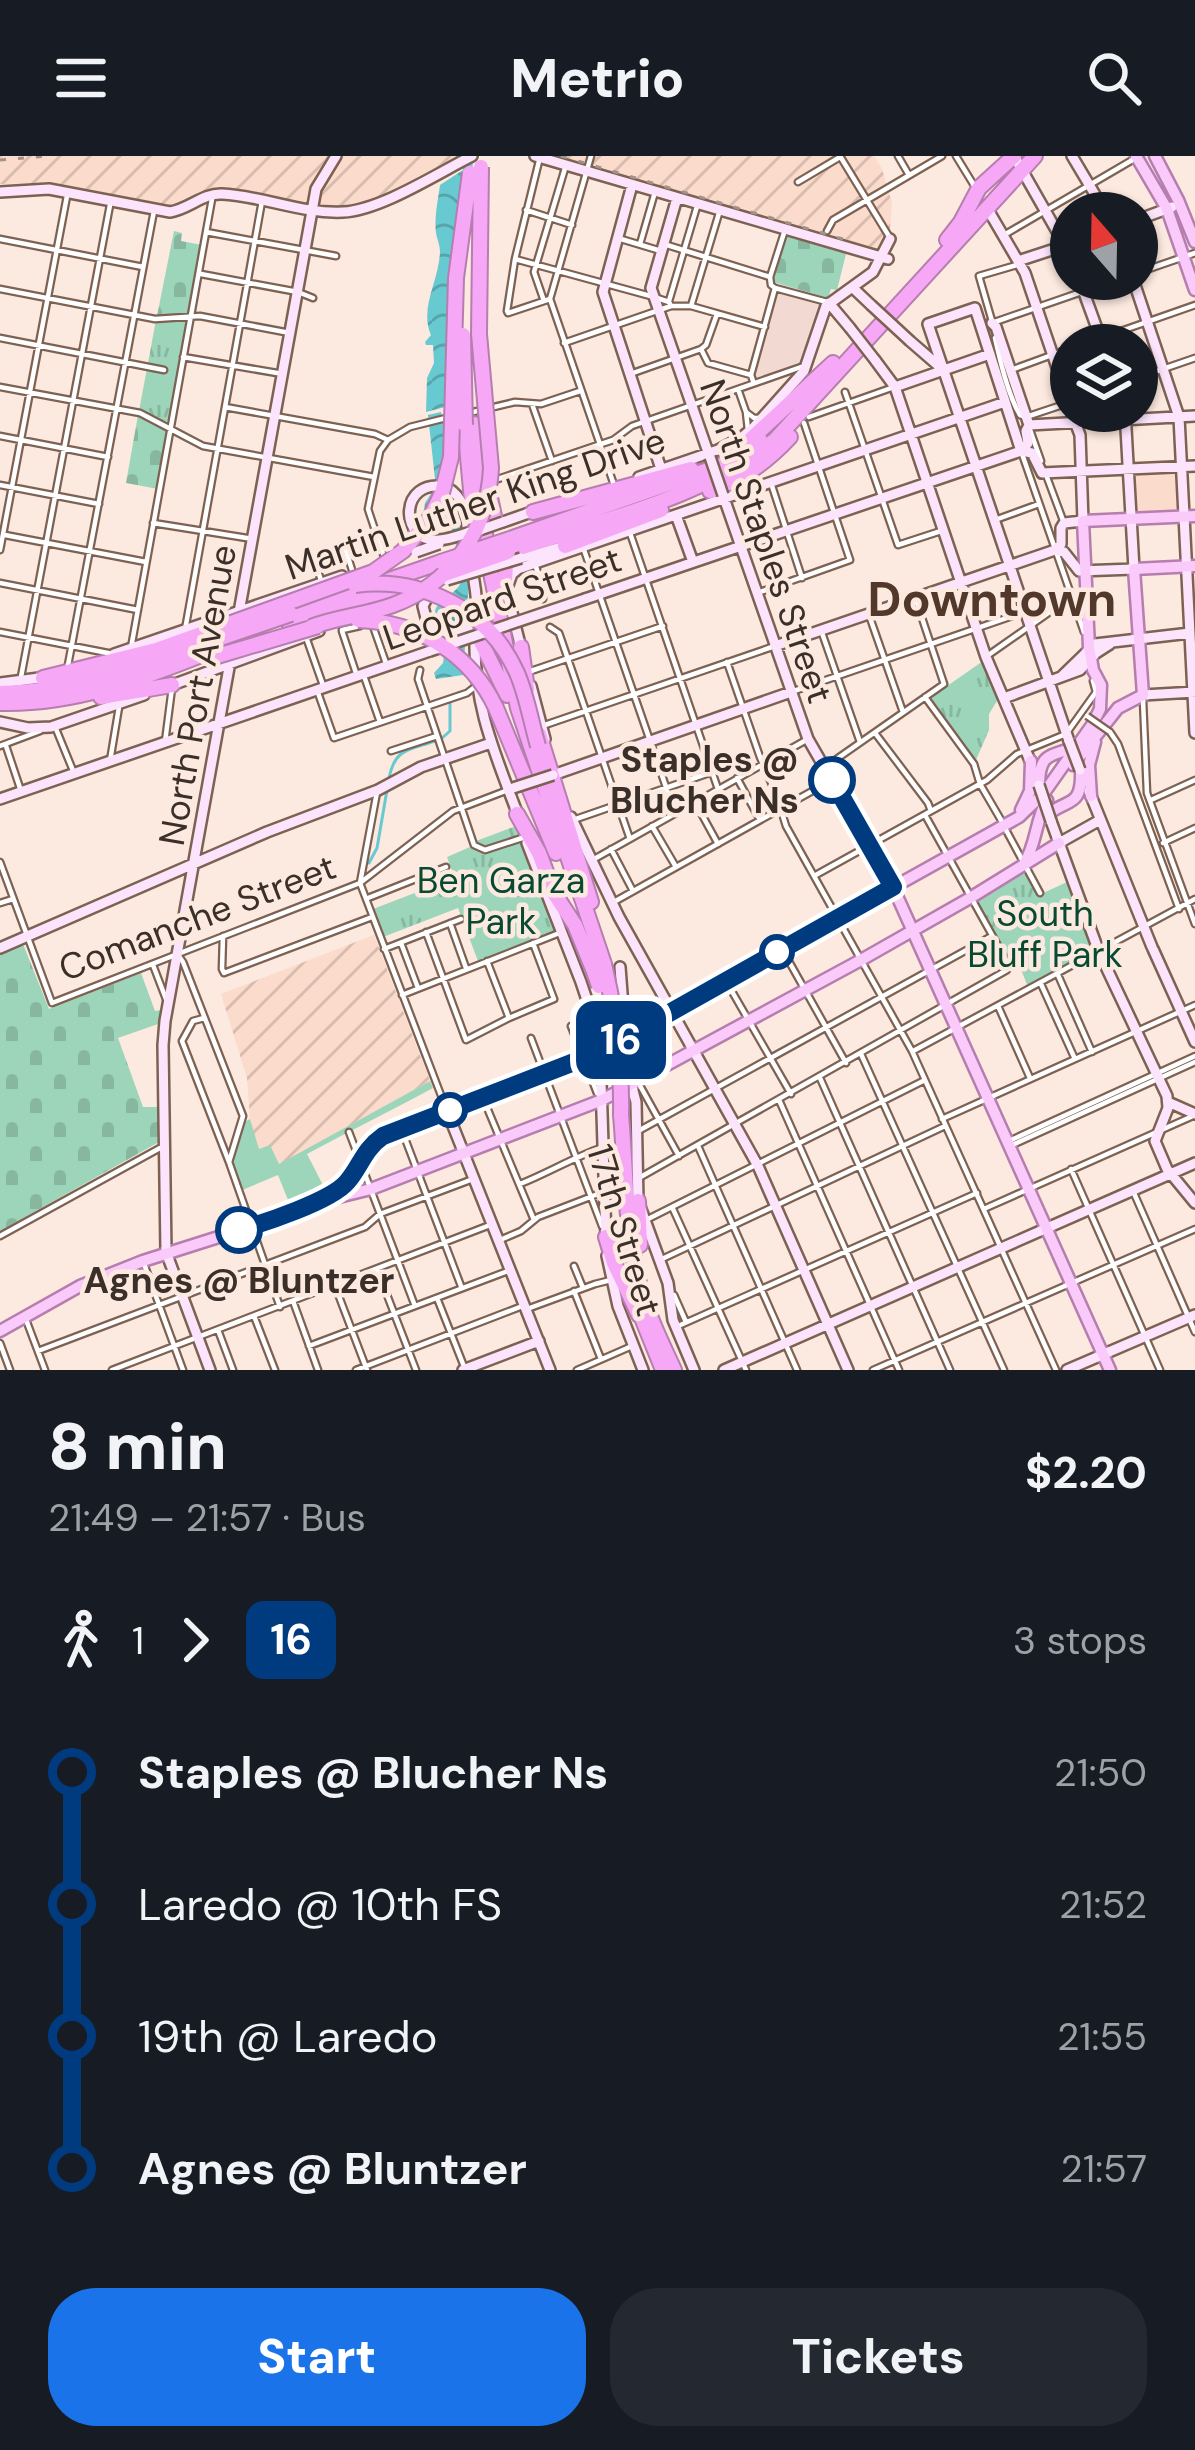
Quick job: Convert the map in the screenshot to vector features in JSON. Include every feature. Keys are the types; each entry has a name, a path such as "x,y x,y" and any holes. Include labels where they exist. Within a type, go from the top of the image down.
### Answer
{"highway":[{"path":"506,587 506,564 516,555 708,482 745,464 776,439 954,231 978,191 1012,160 1034,156"},
{"path":"318,588 420,562 441,562 501,536 722,465 771,431 987,209 1012,160"},
{"path":"466,514 463,279 473,161"},
{"path":"473,161 472,303 462,423 507,695 554,845"},
{"path":"43,678 156,650 212,650 318,588 373,572 404,551 430,518 451,458 456,278 473,161"},
{"path":"0,693 55,689 212,650 309,632 419,592 452,567 479,524 491,468 479,334 473,161"},
{"path":"532,512 588,499 707,458 721,459 748,442 838,365"},
{"path":"565,546 743,477 789,437 838,365"},
{"path":"462,423 501,536"},
{"path":"291,620 400,589 509,531 707,458"},
{"path":"501,536 648,505"},
{"path":"483,555 518,708 603,967 599,986 612,1063 609,1105 634,1262 663,1370"},
{"path":"48,702 157,673 420,562"},
{"path":"318,588 387,583 428,591 456,604 486,627 506,652 521,684 579,862"},
{"path":"477,610 481,642 507,695"},
{"path":"309,632 337,621 398,625 438,642 482,682 603,967"},
{"path":"521,646 526,687 579,862 614,1012 622,1071 609,1105"},
{"path":"0,703 125,695 172,685"},
{"path":"517,814 554,893 603,967"},
{"path":"638,1202 647,1321"},
{"path":"606,1237 614,1263 674,1370"}],"main road":[{"name":"North Port Avenue","path":"210,1370 166,1252 163,1045 312,210 319,181 336,156"},
{"path":"1072,156 1093,192"},
{"path":"1137,156 1189,255 1195,290"},
{"path":"1154,156 1195,242"},
{"path":"538,157 885,258"},
{"path":"1012,160 1050,217"},
{"path":"0,191 68,192 183,210 213,194 346,212 473,161"},
{"path":"632,184 603,282 604,303 661,470"},
{"path":"978,191 1019,262 1050,346"},
{"name":"North Staples Street","path":"677,198 651,284 654,297 808,739 893,887"},
{"path":"1158,208 1178,198"},
{"path":"805,368 818,325 831,305 876,274 892,249 890,238"},
{"path":"1019,262 1050,254"},
{"path":"853,288 944,370"},
{"path":"1142,300 1180,416 1190,516 1195,734"},
{"path":"831,305 895,387 986,657 1029,756 1099,952 1168,1102 1195,1114"},
{"path":"1022,451 993,353 974,308 928,324 1046,682 1195,1042"},
{"path":"992,323 1031,420 1022,451"},
{"path":"895,387 993,353"},
{"name":"Martin Luther King Drive","path":"0,683 67,671 386,562 420,562 501,536 532,512 707,458 746,433 805,368"},
{"path":"506,587 512,574 535,563 1008,401"},
{"path":"492,408 506,587 554,774 612,903 758,1166 848,1370"},
{"path":"1158,416 1195,413"},
{"path":"1031,420 1050,415"},
{"path":"1039,784 1046,758 1070,734 1095,720 1101,704 1101,685 1088,656 1079,432"},
{"path":"609,1105 635,1084 914,930 1024,863 1033,849 1044,805 1138,679 1127,432"},
{"path":"1022,451 1032,453 1039,471 1045,473 1195,466"},
{"name":"Leopard Street","path":"0,799 1022,451"},
{"path":"466,514 459,496 437,485 414,497 409,514 416,531 439,541 501,536 565,546 676,515"},
{"name":"17th Street","path":"466,514 477,610 473,692 592,1015 609,1105 597,1194 611,1280 643,1370"},
{"path":"676,515 693,562"},
{"path":"775,646 1055,550 1061,544 1064,523 1190,516"},
{"path":"477,610 472,625 452,636 430,628 423,606 442,581 501,536"},
{"path":"1055,550 1064,552 1077,570 1085,571 1191,567"},
{"path":"212,650 229,666 309,632 340,626 395,597 442,581"},
{"path":"254,656 245,654 244,648 250,614 260,605"},
{"path":"1062,676 1114,641 1192,633"},
{"path":"0,722 28,728 53,726 172,685 212,650"},
{"path":"212,650 225,685"},
{"path":"1004,698 1062,676 1088,656"},
{"path":"1137,700 1142,677 1139,662"},
{"name":"Comanche Street","path":"510,789 791,692"},
{"path":"1091,796 1090,759 1118,708 1137,700 1194,692"},
{"path":"1066,772 1106,730"},
{"path":"314,1202 345,1184 369,1147 383,1136 600,1052 1005,823 1040,797 1070,734"},
{"path":"177,738 207,737 213,757"},
{"path":"0,948 267,832 378,790 412,771 491,743"},
{"path":"1005,823 1027,798 1029,756"},
{"path":"1038,829 1048,813 1077,797 1081,771"},
{"path":"1024,863 1100,820"},
{"path":"893,887 1110,1370"},
{"path":"581,982 589,985 603,967 639,954"},
{"path":"603,967 635,1084 638,1202 694,1370"},
{"path":"0,1331 80,1286 166,1252 314,1202 371,1189 561,1116 629,1099 636,1102"},
{"path":"1168,1102 1154,1136 1171,1174 1195,1203"},
{"path":"447,1111 550,1370"},
{"path":"724,1370 744,1366 786,1343 1195,1163"},
{"path":"1067,1370 1192,1316"},
{"path":"464,1370 539,1341"}],"street":[{"path":"799,182 840,156 890,238"},
{"path":"898,156 909,175"},
{"path":"827,231 832,220 942,156"},
{"path":"956,156 978,191"},
{"path":"1003,236 1137,156"},
{"path":"538,157 508,313 547,300 591,157"},
{"path":"566,165 535,278 564,343 614,485"},
{"path":"640,244 656,191"},
{"path":"0,550 68,192"},
{"path":"131,648 213,194"},
{"path":"20,682 111,201"},
{"path":"185,630 262,201"},
{"path":"564,343 670,304 698,203"},
{"path":"67,671 155,209"},
{"path":"526,210 572,225"},
{"path":"691,305 720,210"},
{"path":"785,227 771,285 831,305"},
{"path":"206,232 336,256"},
{"path":"616,237 684,250 770,278"},
{"path":"0,239 143,267"},
{"path":"1158,267 1189,255"},
{"path":"515,259 765,327"},
{"path":"993,353 993,317 979,276 1019,262"},
{"path":"199,274 313,298"},
{"path":"753,384 751,375 775,288"},
{"path":"0,289 155,319 191,316 290,332"},
{"path":"992,323 1060,300"},
{"path":"1143,324 1195,305"},
{"path":"629,374 701,349 717,314"},
{"path":"0,338 164,370"},
{"path":"701,349 708,362 751,375"},
{"path":"1011,370 1050,356"},
{"path":"184,357 283,374"},
{"path":"1158,371 1195,358"},
{"path":"495,480 600,444 692,404 805,368"},
{"path":"782,374 790,376 791,387"},
{"path":"0,387 150,417 196,444 374,477"},
{"path":"757,593 850,560 807,420 895,387"},
{"path":"738,389 749,424 746,433"},
{"path":"386,562 368,509 377,458 388,440 410,427 462,423 492,408 541,404 582,391"},
{"path":"845,392 898,545 944,530"},
{"path":"1008,401 1031,420 1050,415"},
{"path":"532,404 552,461"},
{"path":"225,407 388,440"},
{"path":"746,412 761,418"},
{"path":"1031,420 1064,523"},
{"path":"0,436 108,457"},
{"path":"812,872 980,784 1012,758 1029,756 1070,734 1096,692 1081,627 1022,451"},
{"path":"771,483 802,578"},
{"path":"0,485 99,504"},
{"path":"994,520 1039,505"},
{"path":"154,523 253,538"},
{"path":"630,531 718,789"},
{"path":"1,535 146,562"},
{"path":"583,547 675,813"},
{"path":"345,548 353,573"},
{"path":"313,557 318,588"},
{"path":"535,563 542,599"},
{"path":"0,584 138,610"},
{"path":"824,767 944,684 915,597"},
{"path":"986,657 1071,597"},
{"path":"868,612 903,712"},
{"name":"Comanche Street","path":"791,692 1024,612"},
{"path":"373,625 387,666"},
{"path":"380,722 340,626 393,628 420,641"},
{"path":"550,626 560,633 630,838"},
{"path":"528,672 663,626"},
{"path":"821,630 860,742"},
{"path":"0,632 113,654"},
{"path":"309,632 334,738 473,692"},
{"path":"541,726 775,646"},
{"path":"890,672 897,656"},
{"path":"728,662 785,826 912,1051 1056,1370"},
{"path":"420,670 418,679 474,844 485,850 525,837"},
{"path":"165,742 172,685"},
{"path":"925,698 974,764 980,784 1040,893"},
{"path":"1137,700 1148,801 1183,907"},
{"path":"110,761 120,703"},
{"path":"1084,714 1118,744 1183,907 1195,924"},
{"path":"21,791 3,745 53,726 74,773"},
{"path":"637,1179 1007,970 948,858 928,803 875,733"},
{"path":"392,751 437,736"},
{"path":"596,858 808,739"},
{"path":"572,820 712,772"},
{"path":"737,778 760,820"},
{"path":"612,903 832,780"},
{"path":"1148,801 1195,780"},
{"name":"Comanche Street","path":"26,938 52,1003 360,884 460,806 510,789"},
{"path":"378,790 360,884 447,1111"},
{"path":"695,802 718,844"},
{"path":"652,826 676,867"},
{"path":"1163,843 1195,828"},
{"path":"610,850 633,891"},
{"path":"0,862 26,938"},
{"path":"365,899 446,867"},
{"path":"0,903 13,899"},
{"path":"912,1051 1195,899"},
{"path":"223,936 224,973 372,917"},
{"path":"384,949 461,919"},
{"path":"450,923 466,968"},
{"path":"426,932 466,1040 554,999 533,943"},
{"path":"402,995 562,932"},
{"path":"638,1132 992,936"},
{"path":"400,942 418,988"},
{"path":"782,949 846,1063"},
{"path":"177,954 243,1116 229,1162"},
{"path":"487,960 509,1018"},
{"path":"152,964 168,1004"},
{"path":"1058,974 1092,1052"},
{"path":"726,981 791,1094"},
{"path":"1041,983 1075,1059"},
{"path":"660,1260 904,1146 987,1099 1195,1005"},
{"path":"998,1006 1031,1079"},
{"path":"205,1018 194,1022 182,1041 280,1306"},
{"path":"571,1026 609,1105"},
{"name":"17th Street","path":"531,1038 576,1157 597,1194"},
{"path":"861,1054 1004,1370"},
{"path":"1009,1144 1195,1059"},
{"path":"820,1078 950,1370"},
{"path":"644,1221 925,1079"},
{"path":"635,1084 679,1156"},
{"path":"483,1097 533,1220"},
{"path":"779,1100 899,1370"},
{"path":"984,1209 1195,1114"},
{"path":"401,1128 462,1288"},
{"path":"349,1132 415,1306"},
{"path":"355,1146 383,1136"},
{"path":"0,1236 165,1145"},
{"path":"698,1146 797,1370"},
{"path":"520,1184 601,1148"},
{"path":"1071,1169 1160,1370"},
{"path":"38,1352 364,1227 380,1214 473,1179"},
{"path":"1133,1191 1192,1316 1195,1332"},
{"path":"681,1325 977,1193"},
{"path":"496,1241 597,1194"},
{"path":"673,1209 744,1366"},
{"path":"112,1370 490,1226"},
{"path":"873,1370 1195,1229"},
{"path":"142,1261 183,1370"},
{"path":"574,1266 583,1288"},
{"path":"377,1269 416,1370"},
{"path":"309,1346 508,1271"},
{"path":"356,1370 611,1280"},
{"path":"334,1286 366,1368"},
{"path":"574,1292 601,1360"},
{"path":"436,1298 464,1370"},
{"path":"293,1301 318,1370"},
{"path":"254,1316 275,1370"},
{"path":"25,1317 45,1370"},
{"path":"218,1330 233,1370"},
{"path":"0,1342 10,1370"},
{"path":"577,1370 632,1346"}],"shaded area":[{"path":"0,156 462,156 411,185 331,209 219,190 170,208 49,183 0,184"},
{"path":"543,156 874,156 892,203 890,228 880,249"},
{"path":"777,291 821,303 805,363 753,380 752,376"},
{"path":"1176,472 1178,513 1136,515 1134,473"},
{"path":"374,935 430,1081 278,1165 256,1143 247,1078 221,994"}],"green space":[{"path":"174,231 182,233 181,241 202,245 190,313 157,316"},
{"path":"787,234 846,254 837,290 831,289 828,298 773,282"},
{"path":"187,318 170,419 165,422 139,411 156,320"},
{"path":"138,415 168,431 158,489 126,483"},
{"path":"983,661 1000,696 989,714 989,730 976,760 930,698"},
{"name":"Ben Garza Park","path":"516,826 557,930 478,961 458,908 383,937 373,909 446,881 453,874 447,857"},
{"name":"South Bluff Park","path":"1023,869 1039,895 1069,881 1096,951 1028,987 1020,967 1014,968 974,899"},
{"path":"23,944 49,1009 141,973 155,1011 161,1010 158,1024 118,1038 143,1107 159,1107 159,1142 0,1231 0,952"},
{"path":"430,1081 433,1088 307,1154 326,1191 290,1205 278,1175 240,1191 231,1163 244,1122 250,1119 259,1149 270,1145 279,1164"}],"water":[{"path":"462,156 473,161 449,406 426,412 427,378 434,363 433,345 425,342 431,335 427,315 440,252 437,203 440,185 463,170"},
{"path":"441,412 450,433 454,480 447,486 448,493 459,518 469,585 466,616 458,632 465,647 463,675 436,679 447,633 435,611 461,582 454,532 446,524 433,523 424,511 438,483 428,415"}],"waterway":[{"path":"441,739 450,731 450,703"},
{"path":"389,778 399,755 435,741"},
{"path":"369,863 377,848 387,790"}],"railway":[{"path":"0,160 48,156"},
{"path":"561,156 853,242"}],"bus line":[{"name":"16","path":"239,1230 338,1190 369,1147 383,1136 600,1052 893,887 832,780"}],"place":[{"name":"Staples @ Blucher Ns","path":"832,780"},
{"name":"Agnes @ Bluntzer","path":"239,1230"}],"district":[{"name":"Downtown","path":"992,599"}]}
